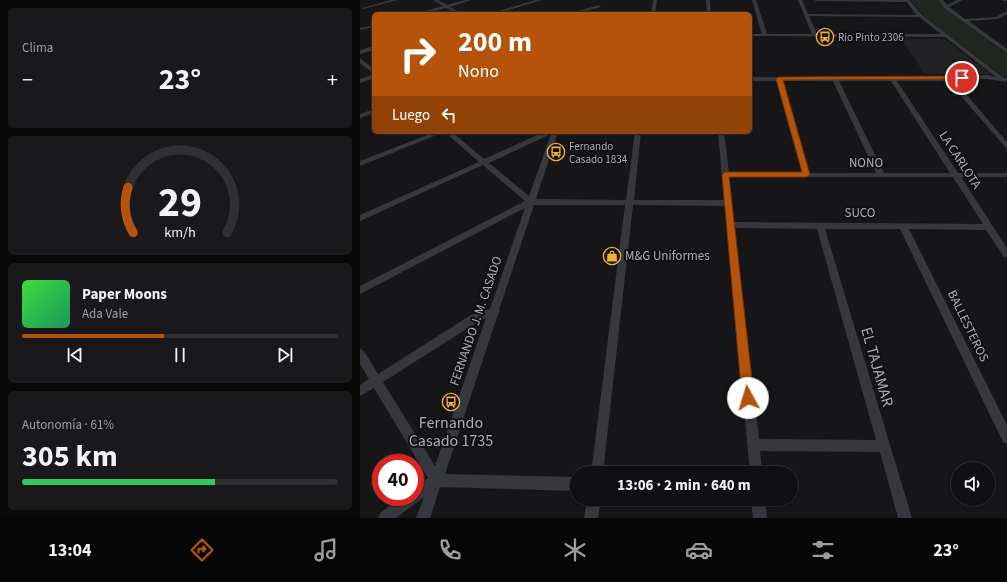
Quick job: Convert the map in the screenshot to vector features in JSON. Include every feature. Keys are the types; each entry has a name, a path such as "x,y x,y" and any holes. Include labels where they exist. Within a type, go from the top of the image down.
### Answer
{"street":[{"path":"362,10 374,0"},
{"path":"362,10 396,0"},
{"path":"436,0 458,12"},
{"path":"424,12 470,0"},
{"path":"498,12 540,0"},
{"path":"653,12 655,0"},
{"path":"708,0 709,12"},
{"path":"754,0 765,35"},
{"path":"800,0 815,35"},
{"path":"816,0 907,0 920,16 944,36 1006,80"},
{"path":"941,0 946,7 1007,51"},
{"path":"946,7 961,0"},
{"path":"591,2 600,3"},
{"path":"575,12 600,3"},
{"path":"1000,17 1007,12"},
{"path":"807,15 920,16"},
{"path":"964,20 1000,17 1007,18"},
{"path":"360,29 372,26"},
{"path":"752,35 944,36"},
{"path":"360,52 372,49"},
{"path":"360,60 372,70"},
{"path":"360,80 372,77"},
{"path":"752,79 950,79 987,77 1006,80"},
{"path":"779,79 807,175"},
{"path":"835,79 881,175"},
{"name":"LA CARLOTA","path":"893,79 1007,255"},
{"path":"950,79 1007,146"},
{"path":"360,116 372,112"},
{"path":"360,164 436,134"},
{"path":"450,134 531,202"},
{"path":"360,218 546,134"},
{"name":"FERNANDO J. M. CASADO","path":"423,518 555,134"},
{"path":"598,466 638,134"},
{"path":"721,134 755,466"},
{"name":"NONO","path":"725,175 1007,175"},
{"path":"360,290 531,202 728,204"},
{"name":"SUCO","path":"731,225 989,227"},
{"name":"EL TAJAMAR","path":"820,226 905,518"},
{"name":"BALLESTEROS","path":"903,226 1007,438"},
{"path":"360,391 475,318 495,312"},
{"path":"360,354 436,480"},
{"path":"753,445 883,446"},
{"path":"424,488 436,480 570,484"},
{"path":"385,518 400,506"},
{"path":"592,518 593,506"},
{"path":"759,506 760,518"}],"shaded area":[{"path":"910,0 939,0 1007,54 1007,78 926,18"},
{"path":"901,39 944,39 991,74 925,74"}],"place":[{"name":"Rio Pinto 2306","path":"825,37"},
{"name":"Fernando Casado 1834","path":"556,152"},
{"name":"M&G Uniformes","path":"612,256"},
{"name":"Fernando Casado 1735","path":"451,402"}],"route":[{"path":"748,398 725,175 807,175 779,79 962,78"}]}
